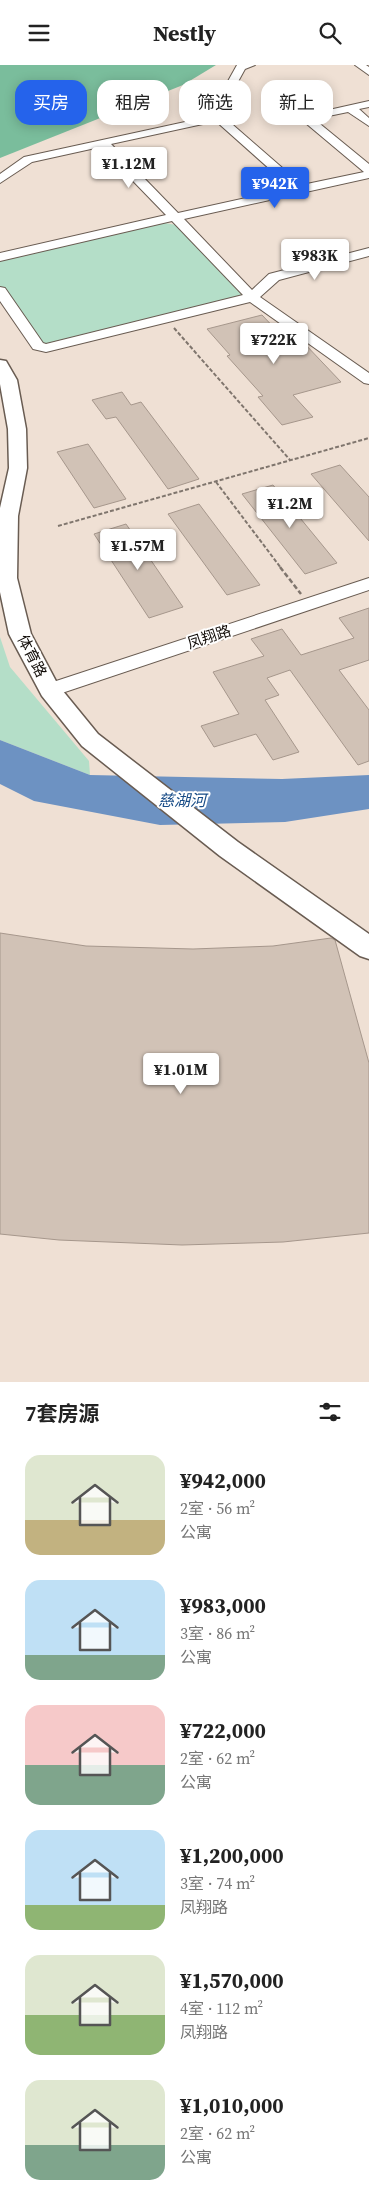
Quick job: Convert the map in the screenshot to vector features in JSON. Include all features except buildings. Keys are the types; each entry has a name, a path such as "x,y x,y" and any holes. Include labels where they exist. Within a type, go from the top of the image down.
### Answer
{"street":[{"path":"234,80 241,67 250,65"},
{"path":"360,65 369,71"},
{"path":"369,104 306,118 369,172"},
{"path":"350,108 369,123"},
{"path":"0,179 28,159 185,125"},
{"path":"226,125 299,189"},
{"path":"103,143 252,297 369,380"},
{"path":"0,257 369,172"},
{"path":"0,291 41,348 252,297 274,277 369,252"},
{"name":"体育路","path":"0,365 8,380 17,429 18,468 8,516 8,578 20,634 50,690 90,741 229,849 369,948"},
{"name":"凤翔路","path":"50,690 369,584"}],"path":[{"path":"166,318 290,461"},
{"path":"58,526 369,438"},
{"path":"216,482 309,604"}],"green space":[{"path":"0,65 216,65 191,80 179,80 179,87 169,91 169,80 97,80 97,119 87,123 87,80 15,80 15,125 83,125 0,158"},
{"path":"165,223 176,225 242,295 50,344 42,344 0,288 0,261"},
{"path":"0,637 10,667 89,761 90,775 0,740"}],"water":[{"name":"慈湖河","path":"0,740 90,775 282,779 369,775 369,809 285,822 160,825 34,801 0,784"}]}
